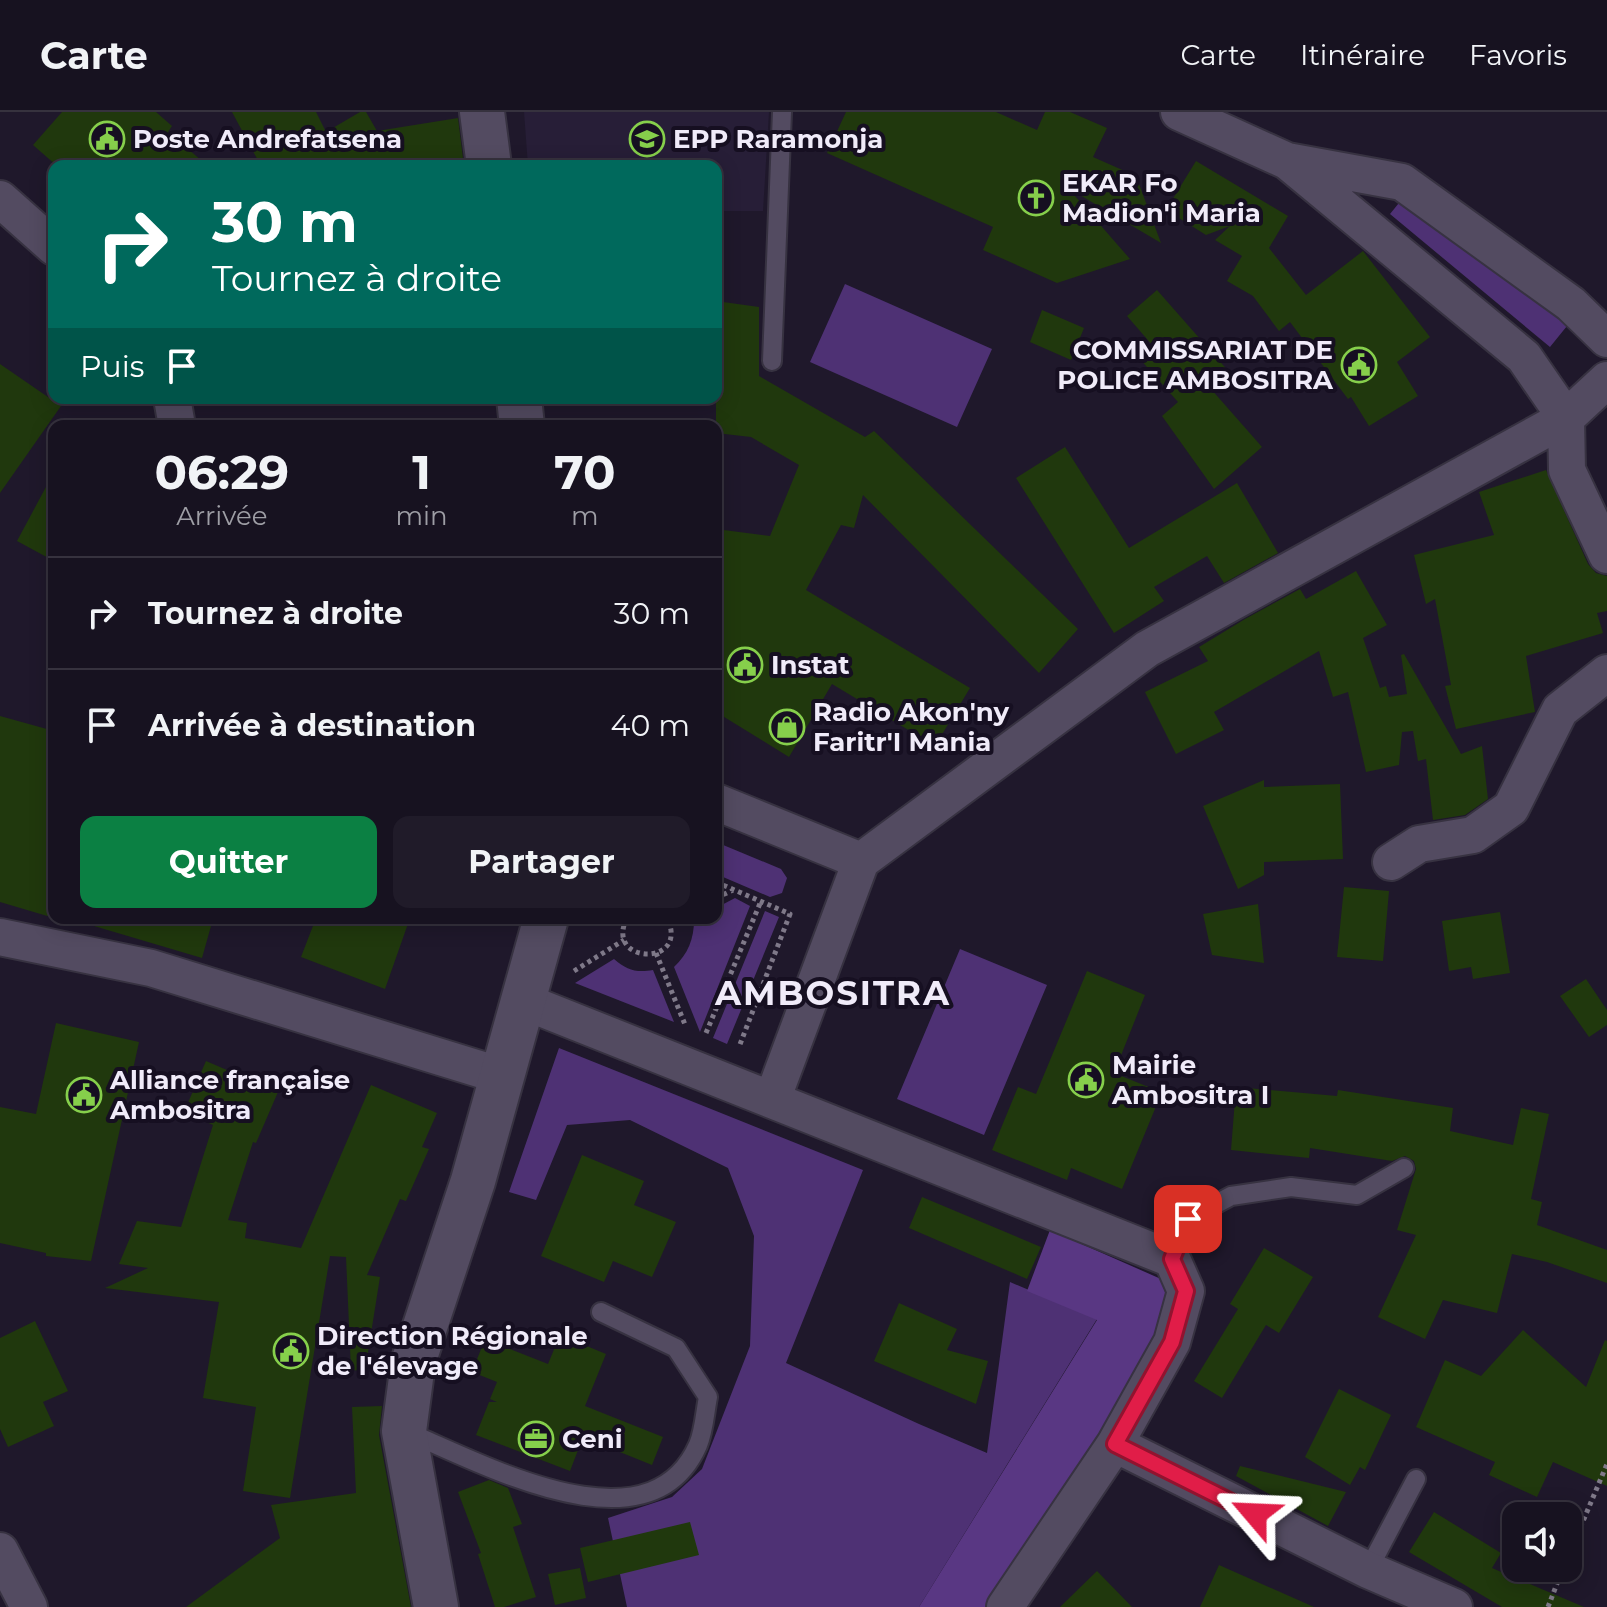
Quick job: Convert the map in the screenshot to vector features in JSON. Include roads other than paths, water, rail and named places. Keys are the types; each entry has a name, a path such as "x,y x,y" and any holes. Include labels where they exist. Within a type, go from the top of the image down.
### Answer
{"street":[{"path":"482,112 488,160"},
{"path":"1179,112 1287,161 1402,182 1571,304 1607,339"},
{"path":"1287,161 1524,357 1566,418 1567,470 1607,555"},
{"path":"0,199 48,242"},
{"path":"772,1100 861,861 1147,649 1566,418 1607,380"},
{"path":"1391,862 1419,844 1473,835 1511,808 1560,710 1607,673"},
{"path":"722,804 861,861"},
{"path":"436,1607 404,1431 413,1363 473,1181 544,924"},
{"path":"0,937 151,968 502,1076"},
{"path":"523,1001 708,1070 772,1100 1172,1259 1186,1291 1172,1342 1115,1444 1005,1607"},
{"path":"1115,1444 1368,1570 1454,1607"},
{"path":"0,1551 29,1607"}],"lane":[{"path":"772,361 782,112"},
{"path":"1172,1259 1188,1219 1231,1196 1291,1187 1357,1195 1404,1168"},
{"path":"404,1431 552,1491 607,1500 643,1494 676,1477 698,1445 708,1397 676,1348 601,1312"},
{"path":"1368,1570 1416,1479"}],"place":[{"name":"Poste Andrefatsena","path":"107,139"},
{"name":"EPP Raramonja","path":"647,139"},
{"name":"EKAR Fo Madion'i Maria","path":"1036,198"},
{"name":"COMMISSARIAT DE POLICE AMBOSITRA","path":"1359,365"},
{"name":"Instat","path":"745,665"},
{"name":"Radio Akon'ny Faritr'I Mania","path":"787,727"},
{"name":"Mairie Ambositra I","path":"1086,1080"},
{"name":"Alliance française Ambositra","path":"84,1095"},
{"name":"Direction Régionale de l'élevage","path":"291,1351"},
{"name":"Ceni","path":"536,1439"}],"district":[{"name":"AMBOSITRA","path":"833,993"}]}
